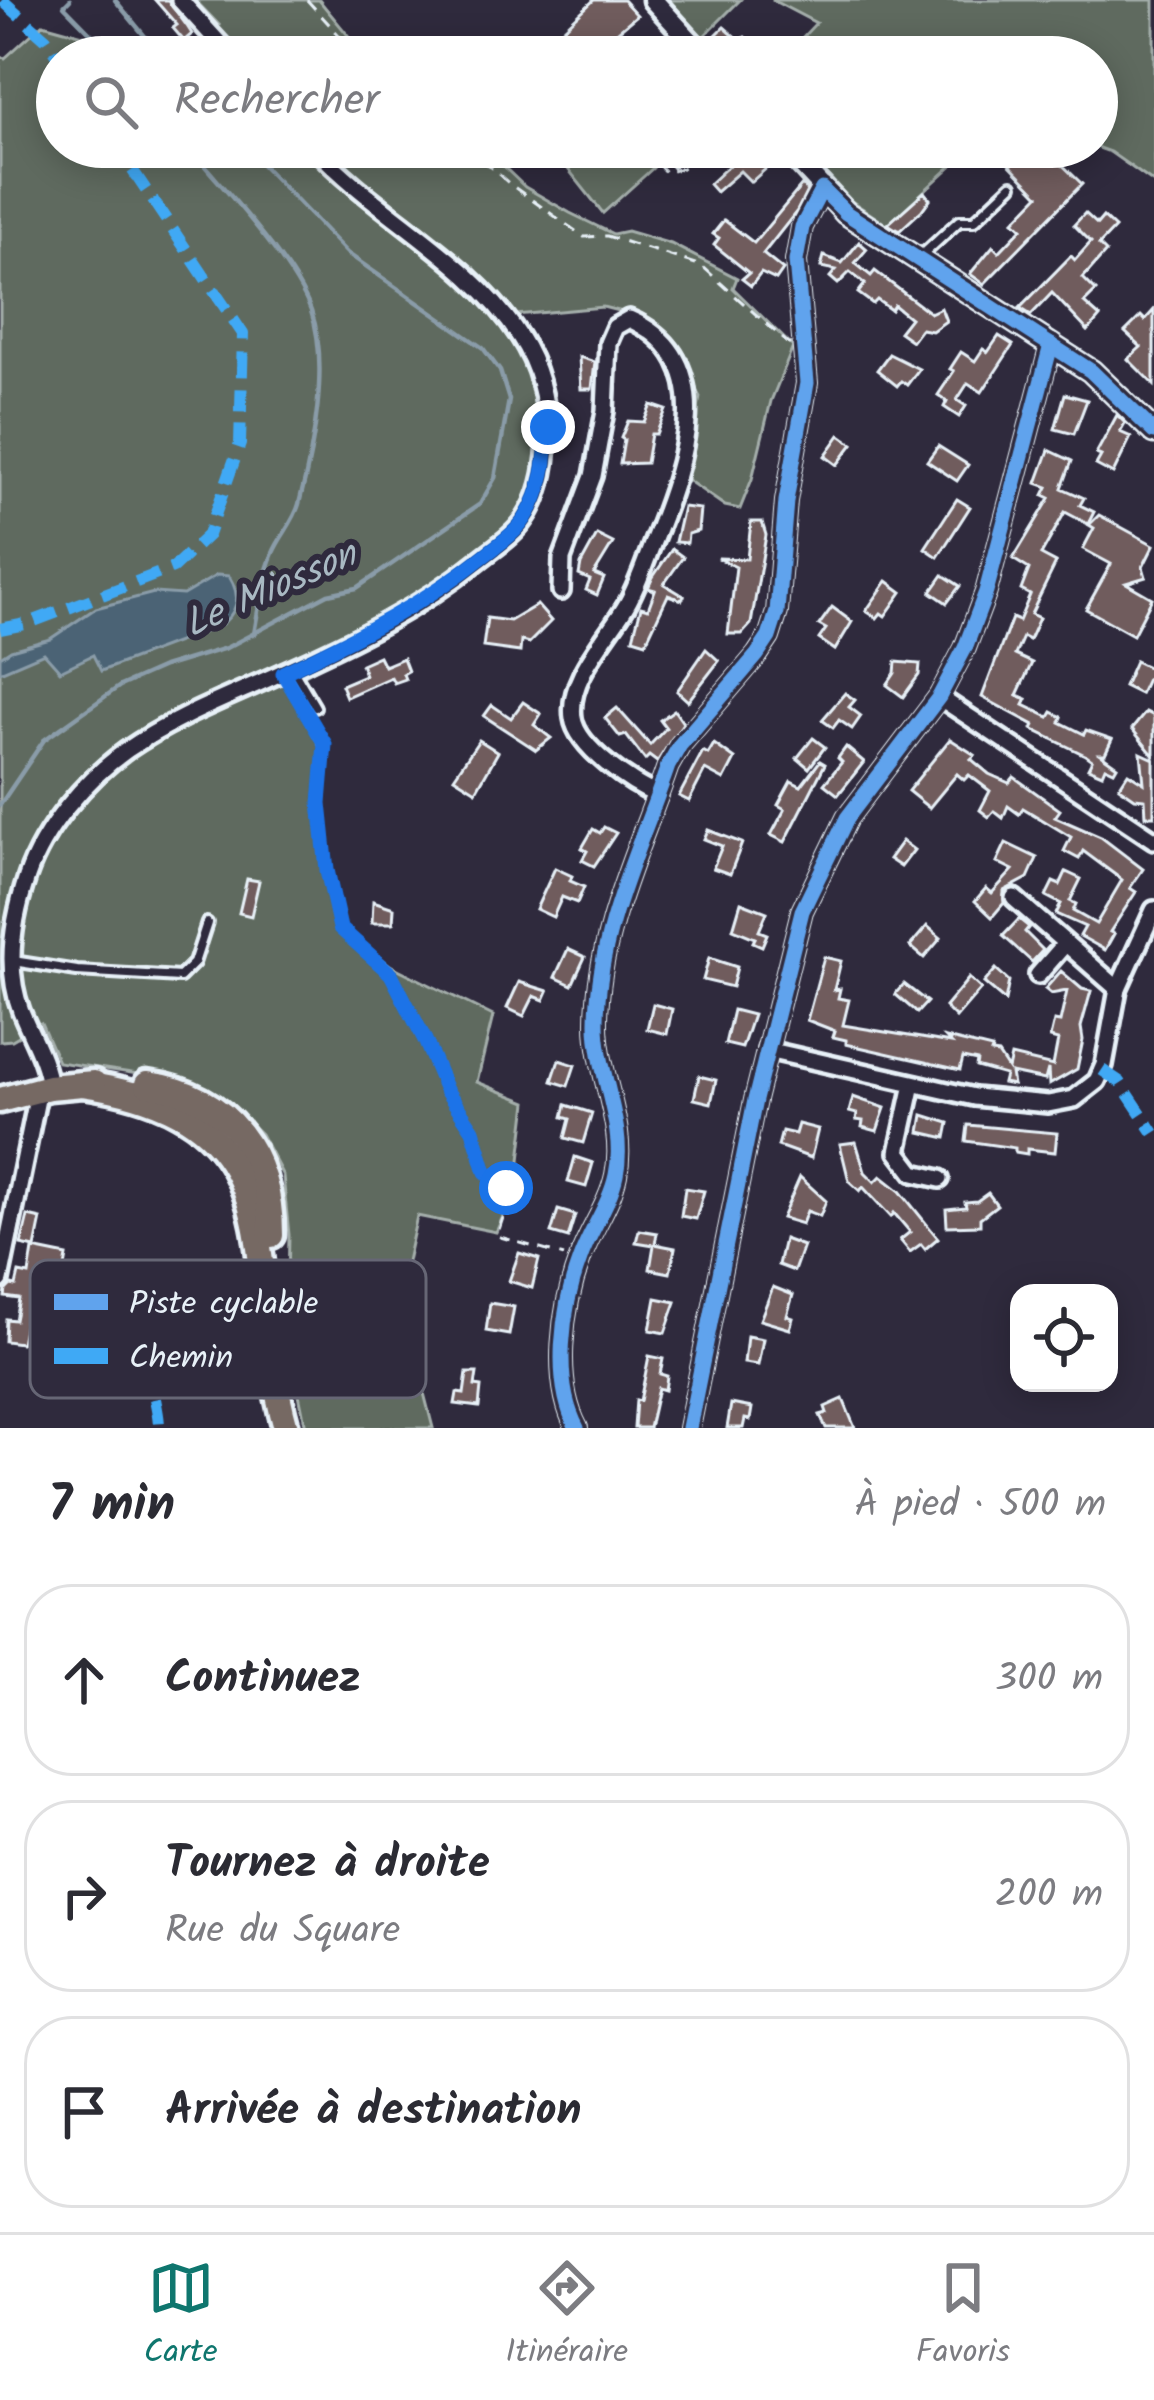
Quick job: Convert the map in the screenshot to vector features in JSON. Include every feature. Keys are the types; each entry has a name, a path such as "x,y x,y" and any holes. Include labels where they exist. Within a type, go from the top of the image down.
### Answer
{"main road":[{"path":"0,1100 44,1088 134,1082 179,1091 214,1109 243,1137 263,1172 271,1210 268,1260"},
{"path":"279,1398 286,1428"}],"street":[{"path":"180,0 213,36"},
{"path":"653,0 685,36"},
{"path":"0,1280 44,1088 12,982 19,910 34,860 85,788 125,752 165,726 362,636 425,600 494,548 525,520 546,464 545,399 524,342 499,306 333,168"},
{"path":"804,168 846,213 1091,371 1152,424"},
{"path":"577,1428 564,1402 560,1377 579,1261 610,1194 619,1157 598,1055 604,949 614,911 680,745 769,637 777,612 785,501 807,383 796,261 802,226 822,189"},
{"path":"561,591 562,559 593,476 605,411 608,344 615,327 629,319 647,327 686,385 685,446 676,484 630,600 581,679 573,699 573,721 580,736 630,782 658,795"},
{"path":"689,1428 790,950 819,869 848,818 939,697 965,648 986,592 1051,345"},
{"path":"939,697 1154,840"},
{"path":"1014,898 1118,989"},
{"path":"767,1050 974,1097 1074,1100 1097,1081 1104,1066 1118,989 1154,910"},
{"path":"1038,975 1065,944"},
{"path":"913,1084 898,1152 914,1173 940,1179"}],"lane":[{"path":"918,260 959,221 974,221 1012,185"},
{"path":"292,668 311,709"},
{"path":"12,962 180,977 194,963 207,923"}],"path":[{"path":"307,0 340,36"},
{"path":"491,168 584,237 608,236 702,266 804,358"},
{"path":"311,709 325,744 320,803 340,928 391,974 446,1090 473,1130 486,1172 506,1188 510,1196 497,1236 579,1261"}],"green space":[{"path":"195,0 319,0 349,36 206,36 219,25"},
{"path":"666,0 740,0 704,36 698,36"},
{"path":"772,0 1154,0 1154,183 1118,158 1118,36 804,36 816,23"},
{"path":"43,24 87,36 36,36 36,168 505,168 525,187 613,234 627,231 671,244 737,278 733,288 793,347 771,401 740,509 725,506 686,479 700,397 667,337 638,316 603,307 515,315 540,365 554,413 554,462 540,509 513,544 454,589 289,684 321,747 318,794 338,930 390,965 493,1016 477,1082 527,1102 517,1185 496,1232 417,1216 407,1260 288,1260 283,1176 261,1134 227,1101 185,1081 58,1062 41,1023 12,1040 0,1041 0,56 5,58"},
{"path":"567,168 653,168 603,213"},
{"path":"820,168 949,168 887,225 850,200"},
{"path":"300,1398 425,1398 433,1428 306,1428"}],"water":[{"path":"217,575 229,576 237,598 234,610 218,627 101,671 93,655 60,671 44,653 0,672 0,657 50,639 96,608 154,593 183,595"}],"building":[{"path":"155,0 168,0 192,34 180,36 173,28 177,25"},
{"path":"594,0 623,0 637,15 612,36 555,36"},
{"path":"726,168 767,168 751,182 740,171 716,192 709,184"},
{"path":"1013,168 1066,168 1082,184 984,284 970,274 993,246 999,252 1022,228 1014,221 1039,195"},
{"path":"802,185 807,191 797,211 763,254 783,270 776,280 761,273 751,286 742,279 749,273 714,245 719,238 713,234 724,220 754,243"},
{"path":"924,192 930,199 899,231 888,224"},
{"path":"1085,213 1097,224 1103,217 1115,228 1099,245 1106,252 1083,278 1096,291 1084,303 1100,317 1088,331 1052,293 1031,315 1020,308 1091,242 1074,225"},
{"path":"859,242 867,249 855,263 871,276 875,271 930,313 941,308 946,321 932,331 921,329 912,341 899,332 910,318 894,305 891,310 877,300 873,304 858,293 865,284 850,272 838,284 830,277 836,270 821,267 824,256 842,263"},
{"path":"1154,310 1154,385 1128,359 1141,347 1125,332"},
{"path":"999,336 1013,345 982,392 968,383 957,400 966,406 959,417 944,407 947,401 938,395 954,371 950,369 961,352 975,361"},
{"path":"889,354 919,369 907,385 901,381 897,386 877,370"},
{"path":"579,357 595,362 592,389 581,389"},
{"path":"1065,394 1087,400 1074,434 1055,429"},
{"path":"651,405 666,410 656,434 651,434 646,463 620,464 621,438 628,421 644,422"},
{"path":"1117,415 1125,423 1120,432 1131,437 1113,474 1096,465 1101,456 1096,454"},
{"path":"840,435 853,444 837,465 825,456"},
{"path":"938,446 968,465 957,481 927,461"},
{"path":"1049,450 1072,461 1062,488 1084,498 1080,505 1094,512 1088,524 1065,512 1041,555 1056,563 1031,614 1039,618 1015,655 1032,663 1017,695 1027,699 1024,705 1049,717 1052,712 1062,717 1060,722 1084,734 1086,730 1112,739 1105,754 1100,754 1117,766 1114,771 1105,767 1102,774 1088,768 1092,760 1085,755 982,697 1012,618 1019,621 1030,595 1021,590 1029,569 1013,559 1050,498 1044,495 1048,487 1037,483"},
{"path":"957,499 970,507 938,557 925,548"},
{"path":"683,507 700,509 698,531 688,534 687,543 675,542"},
{"path":"1099,515 1154,545 1143,567 1146,577 1126,583 1152,598 1133,635 1086,609 1111,564 1083,549 1094,528 1089,525"},
{"path":"751,522 762,522 766,535 751,624 742,634 728,634 736,567 718,558 747,559"},
{"path":"597,535 613,543 594,574 604,578 597,595 586,590 590,580 579,575"},
{"path":"672,549 683,557 664,584 684,596 682,600 668,595 646,642 633,638 641,607 648,609 655,590 648,588"},
{"path":"943,575 960,586 947,603 931,592"},
{"path":"887,581 902,592 885,616 881,613 877,618 866,611"},
{"path":"537,605 551,621 529,643 521,641 520,652 483,647 487,618 510,621"},
{"path":"832,607 852,622 835,650 819,639 826,629 819,625"},
{"path":"706,649 719,661 688,701 677,691"},
{"path":"379,656 384,666 403,658 408,671 403,674 405,679 394,683 391,677 346,697 341,685 365,675 361,664"},
{"path":"1135,661 1154,670 1154,682 1147,679 1140,694 1124,686"},
{"path":"896,662 920,664 919,675 903,697 887,685"},
{"path":"845,693 855,700 849,707 861,716 852,729 839,720 833,728 822,720"},
{"path":"523,702 541,714 534,725 551,738 536,750 484,716 492,705 511,718"},
{"path":"617,708 650,745 666,728 660,720 674,710 683,723 657,762 649,756 645,760 605,718"},
{"path":"1146,712 1154,716 1154,756 1132,729"},
{"path":"813,738 825,747 809,768 797,758"},
{"path":"950,739 975,755 971,759 989,774 1009,783 1014,777 1060,810 1055,817 1101,837 1143,869 1130,888 1136,892 1110,932 1114,934 1105,950 1080,936 1085,927 1056,914 1061,904 1046,896 1053,882 1060,885 1066,872 1081,879 1070,901 1076,904 1073,911 1096,924 1122,880 1083,851 1079,859 1064,851 1071,837 1023,808 1019,814 1008,806 1003,818 994,811 989,817 980,810 990,791 969,775 964,780 957,774 929,808 908,791"},
{"path":"479,740 498,752 476,791 454,777"},
{"path":"714,744 735,759 724,780 705,770 689,801 679,796 703,751 708,754"},
{"path":"846,747 864,762 838,795 824,784 842,762 838,758"},
{"path":"1141,753 1154,759 1154,816 1146,816 1145,799 1119,787 1128,773 1144,783"},
{"path":"820,761 825,764 785,842 771,835 785,809 778,805 791,781 801,786"},
{"path":"604,827 616,833 594,866 582,860 587,851 582,848 593,829 600,833"},
{"path":"708,830 742,843 730,874 713,868 722,846 704,839"},
{"path":"902,841 914,850 901,867 889,859"},
{"path":"1006,843 1037,858 1028,878 1004,891 1004,903 992,917 975,901 986,888 992,893 1013,870 997,862"},
{"path":"555,868 584,887 577,903 562,897 553,917 536,909"},
{"path":"247,879 259,881 251,916 239,913"},
{"path":"373,901 394,908 393,923 372,923"},
{"path":"741,902 767,912 759,931 767,934 762,946 733,929"},
{"path":"1019,919 1043,950 1032,962 1003,936"},
{"path":"927,926 941,938 924,958 910,946"},
{"path":"568,949 585,957 572,985 555,977"},
{"path":"824,957 841,961 834,990 840,989 838,998 849,1000 843,1025 992,1049 1008,1069 1011,1056 1053,1066 1058,1040 1050,1038 1054,1021 1060,1022 1067,991 1051,994 1045,989 1061,971 1091,991 1077,1069 1049,1085 1048,1069 1045,1080 1011,1073 1013,1085 1003,1083 1005,1075 976,1067 977,1061 963,1058 960,1070 846,1044 833,1037 835,1031 807,1020"},
{"path":"709,958 737,967 732,987 703,980"},
{"path":"996,969 1009,981 1005,1001 984,983"},
{"path":"969,978 981,989 956,1018 945,1007"},
{"path":"519,982 548,991 544,1000 534,996 524,1016 507,1008"},
{"path":"904,984 927,1002 917,1013 895,994"},
{"path":"653,1004 672,1009 667,1034 647,1029"},
{"path":"733,1010 753,1015 742,1048 725,1044"},
{"path":"559,1060 575,1065 568,1086 552,1081"},
{"path":"699,1076 716,1080 711,1103 694,1099"},
{"path":"853,1097 885,1108 877,1131 862,1127 857,1114 849,1112"},
{"path":"566,1105 592,1113 583,1143 565,1138 570,1119 563,1117"},
{"path":"923,1115 949,1123 946,1138 920,1132"},
{"path":"798,1124 818,1129 811,1158 778,1146 782,1131 795,1134"},
{"path":"968,1125 1057,1133 1055,1152 1027,1149 1027,1154 966,1141"},
{"path":"856,1142 865,1172 875,1182 881,1176 900,1191 938,1238 925,1249 921,1244 910,1252 900,1240 910,1232 894,1213 891,1217 863,1187 860,1191 849,1181 840,1144"},
{"path":"575,1157 593,1163 586,1187 568,1182"},
{"path":"800,1177 826,1201 820,1216 807,1211 802,1224 782,1218"},
{"path":"685,1188 704,1191 696,1219 681,1216"},
{"path":"988,1193 997,1205 980,1218 980,1225 947,1226 946,1209 966,1207 965,1202"},
{"path":"558,1210 575,1215 568,1238 551,1233"},
{"path":"28,1216 41,1219 35,1248 21,1245"},
{"path":"639,1230 657,1233 655,1244 675,1248 670,1273 650,1269 654,1245 636,1242"},
{"path":"784,1239 803,1246 794,1271 778,1265"},
{"path":"33,1249 67,1256 66,1260 31,1260"},
{"path":"519,1253 539,1259 532,1288 509,1281"},
{"path":"30,1268 30,1303 21,1343 5,1341 6,1319 15,1320 19,1299 5,1297 6,1290 16,1286 19,1273 29,1275"},
{"path":"773,1287 793,1295 787,1316 793,1318 790,1329 760,1320"},
{"path":"656,1298 676,1302 665,1333 650,1330"},
{"path":"490,1303 514,1307 509,1335 486,1331"},
{"path":"747,1336 763,1339 758,1365 744,1363"},
{"path":"649,1356 663,1359 660,1374 667,1376 665,1390 658,1388 649,1428 634,1428 636,1400 640,1401"},
{"path":"467,1373 477,1373 479,1407 455,1404 457,1393 464,1394"},
{"path":"843,1399 855,1428 826,1428 820,1415 827,1413 825,1407"},
{"path":"731,1404 752,1408 743,1428 727,1428"}],"waterway":[{"path":"70,0 64,6 93,36"},
{"name":"Le Miosson","path":"115,0 145,36"},
{"path":"207,168 289,270 317,332 319,381 309,459 297,511 269,563 254,634"},
{"name":"Le Miosson","path":"0,805 44,740 120,686 226,648 328,594 357,588 480,504 495,478 509,400 500,371 483,348 347,253 265,168"}],"marked path":[{"path":"2,0 43,36"},
{"path":"0,629 26,624 173,568 208,535 240,444 243,334 131,168"},
{"path":"1102,1070 1120,1082 1154,1133"},
{"path":"155,1398 159,1428"}],"cycle path":[{"path":"577,1428 564,1389 565,1321 574,1278 613,1186 618,1156 598,1040 604,955 668,766 680,745 757,655 777,612 786,501 807,383 796,261 802,227 822,189 846,213 1091,371 1154,432"},
{"path":"689,1428 755,1100 802,911 847,818 939,697 965,648 986,592 1051,345"}],"route":[{"path":"506,1188 486,1172 473,1130 446,1090 391,974 340,928 327,870 320,803 325,744 283,673 425,600 508,537 525,520 538,493 548,427"}]}
